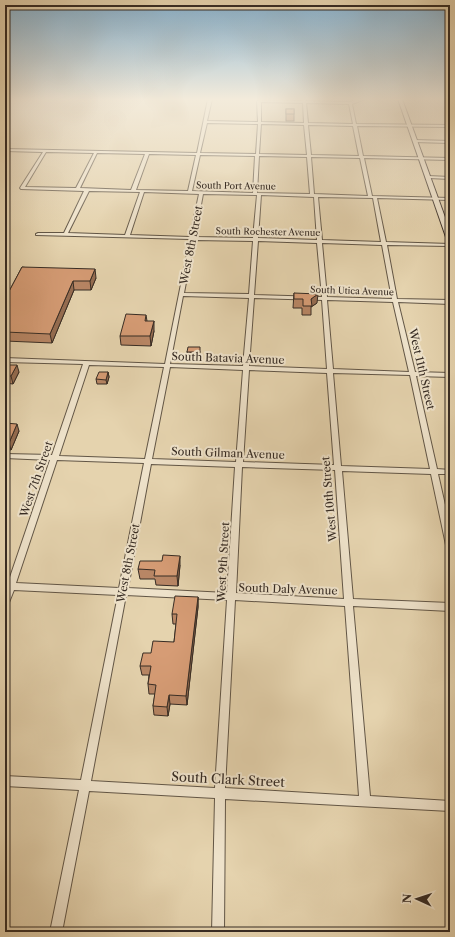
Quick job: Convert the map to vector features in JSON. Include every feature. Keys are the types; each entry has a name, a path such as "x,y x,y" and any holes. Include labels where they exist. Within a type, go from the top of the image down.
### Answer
{"main road":[{"path":"416,143 429,177 450,240"}],"street":[{"name":"West 8th Street","path":"190,193 200,143"},
{"name":"West 9th Street","path":"218,932 220,793 233,598 239,464 253,296 256,240 258,143"},
{"name":"West 10th Street","path":"308,143 320,241 365,801"},
{"name":"West 11th Street","path":"359,143 413,374 450,545"},
{"path":"5,150 450,159"},
{"name":"South Port Avenue","path":"45,151 22,188 450,199"},
{"path":"77,190 96,152"},
{"path":"133,191 147,153"},
{"path":"429,177 450,178"},
{"path":"65,235 86,190"},
{"path":"127,236 142,192"},
{"name":"West 8th Street","path":"56,932 166,365 201,193"},
{"name":"South Rochester Avenue","path":"38,234 450,245"},
{"name":"South Utica Avenue","path":"181,294 450,302"},
{"name":"South Batavia Avenue","path":"5,360 450,376"},
{"name":"West 7th Street","path":"5,603 8,587 55,457 87,362"},
{"name":"South Gilman Avenue","path":"5,456 450,472"},
{"name":"South Daly Avenue","path":"8,587 450,607"},
{"name":"South Clark Street","path":"5,780 450,806"}],"building":[{"path":"22,267 95,269 90,281 73,281 50,334 5,332 5,299"},
{"path":"294,293 318,294 311,299 312,306 303,306 303,299 294,299"},
{"path":"126,314 146,315 145,321 154,321 150,336 120,336"},
{"path":"188,347 200,347 200,352 187,352"},
{"path":"6,365 17,365 11,376 5,376"},
{"path":"99,372 108,372 106,380 96,379"},
{"path":"5,423 17,424 9,443 5,443"},
{"path":"163,555 180,556 177,576 154,576 155,570 138,569 140,561 162,561"},
{"path":"175,596 198,597 186,696 169,695 167,707 153,706 156,685 148,684 151,666 140,666 143,653 151,653 153,641 174,642 177,614 172,614"}]}
